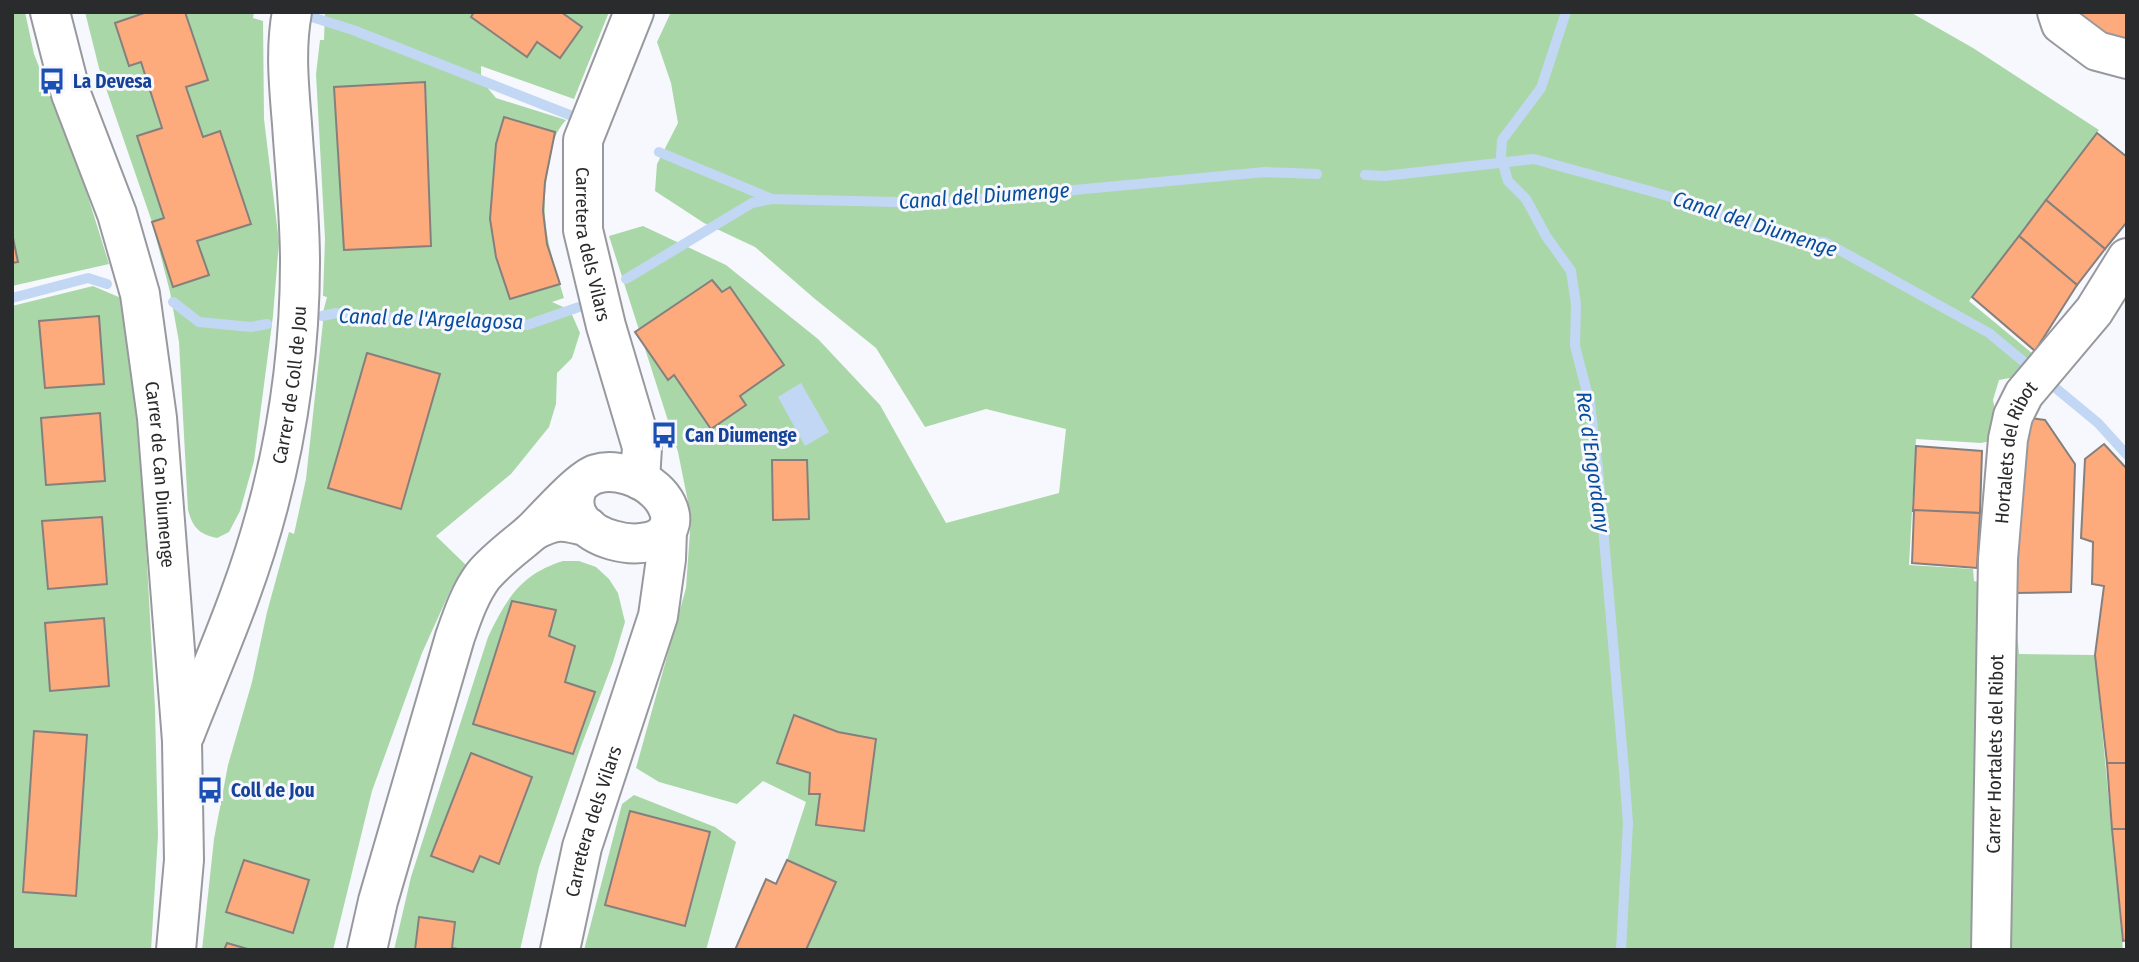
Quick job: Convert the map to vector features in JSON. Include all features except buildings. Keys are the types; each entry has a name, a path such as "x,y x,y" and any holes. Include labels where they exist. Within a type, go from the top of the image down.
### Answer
{"street":[{"name":"Carrer de Can Diumenge","path":"50,12 71,94 117,214 141,294 157,418 182,741 184,860 176,950"},
{"name":"Carretera dels Vilars","path":"634,12 589,128 583,230 606,326 642,447 640,480"},
{"path":"2057,12 2062,24 2097,51 2127,59"},
{"name":"Carrer de Coll de Jou","path":"182,741 241,594 265,516 285,434 296,352 300,263 288,61 291,17"},
{"name":"Hortalets del Ribot","path":"1998,559 2008,439 2013,416 2024,394 2094,311 2127,258"},
{"path":"367,950 377,901 455,637 465,609 482,578 587,478 596,473 617,473 640,480 653,488 662,496 668,507 670,525 659,537 639,543 611,540 588,527 567,521 550,522 533,531"},
{"path":"577,489 573,502 576,514 588,527"},
{"name":"Carretera dels Vilars","path":"560,950 582,847 658,616 667,530"},
{"name":"Carretera dels Vilars","path":"626,543 650,577 657,596 658,616"},
{"name":"Carrer Hortalets del Ribot","path":"1991,950 1998,559"}],"green space":[{"path":"12,12 25,12 34,54 80,171 109,264 12,286"},
{"path":"85,12 254,12 253,18 263,21 264,119 279,242 273,316 254,461 240,511 229,532 217,538 198,529 188,510 179,342 170,292 152,222 99,68"},
{"path":"325,12 609,12 574,99 481,66 481,80 496,98 566,120 553,143 546,180 546,230 564,298 552,302 570,310 580,333 572,358 557,373 556,404 549,427 511,474 436,536 466,565 451,589 422,653 372,791 333,950 202,950 214,839 228,765 252,682 267,612 289,532 294,534 306,479 322,316 327,297 323,296 325,239 316,74 320,40 324,40"},
{"path":"671,12 1910,12 1973,48 2099,130 1969,301 2033,354 2015,377 1999,380 1993,400 1998,426 1995,440 1981,443 1916,439 1909,565 1973,569 1974,581 2013,593 2019,654 2095,655 2123,950 735,950 766,879 776,884 806,802 763,781 737,804 659,782 636,768 686,588 691,517 678,452 609,236 643,226 726,265 818,339 880,405 946,523 1059,493 1066,429 986,409 925,427 876,348 755,247 704,223 655,191 657,164 678,123 671,83 657,42"},
{"path":"93,286 121,298 140,435 155,708 158,836 151,950 12,950 12,306"},
{"path":"563,561 579,561 596,567 609,579 618,593 625,622 539,867 520,950 394,950 411,877 488,637 501,611 516,590 536,573"},
{"path":"634,795 715,827 736,842 706,950 584,950 622,804"}],"water":[{"path":"801,383 829,432 805,446 778,397"}],"waterway":[{"name":"Rec d'Engordany","path":"1566,12 1541,88 1502,140 1501,157 1508,181 1526,199 1546,236 1571,271 1576,304 1575,346 1590,404 1598,469 1628,823 1621,950"},
{"name":"Canal del Diumenge","path":"299,13 353,30 585,121"},
{"name":"Canal del Diumenge","path":"659,152 772,199 936,203 1265,172 1317,174"},
{"name":"Canal del Diumenge","path":"1365,175 1384,176 1534,159 1668,196 1791,240 1825,242 1989,333 2098,423 2127,455"},
{"name":"Canal de l'Argelagosa","path":"626,279 752,203 772,199"},
{"name":"Canal de l'Argelagosa","path":"12,298 88,278 107,284"},
{"name":"Canal de l'Argelagosa","path":"173,302 199,322 251,327 267,324"},
{"name":"Canal de l'Argelagosa","path":"322,316 336,313 457,323 527,325 579,307"}],"place":[{"name":"La Devesa","path":"52,81"},
{"name":"Can Diumenge","path":"664,435"},
{"name":"Coll de Jou","path":"210,790"}]}
